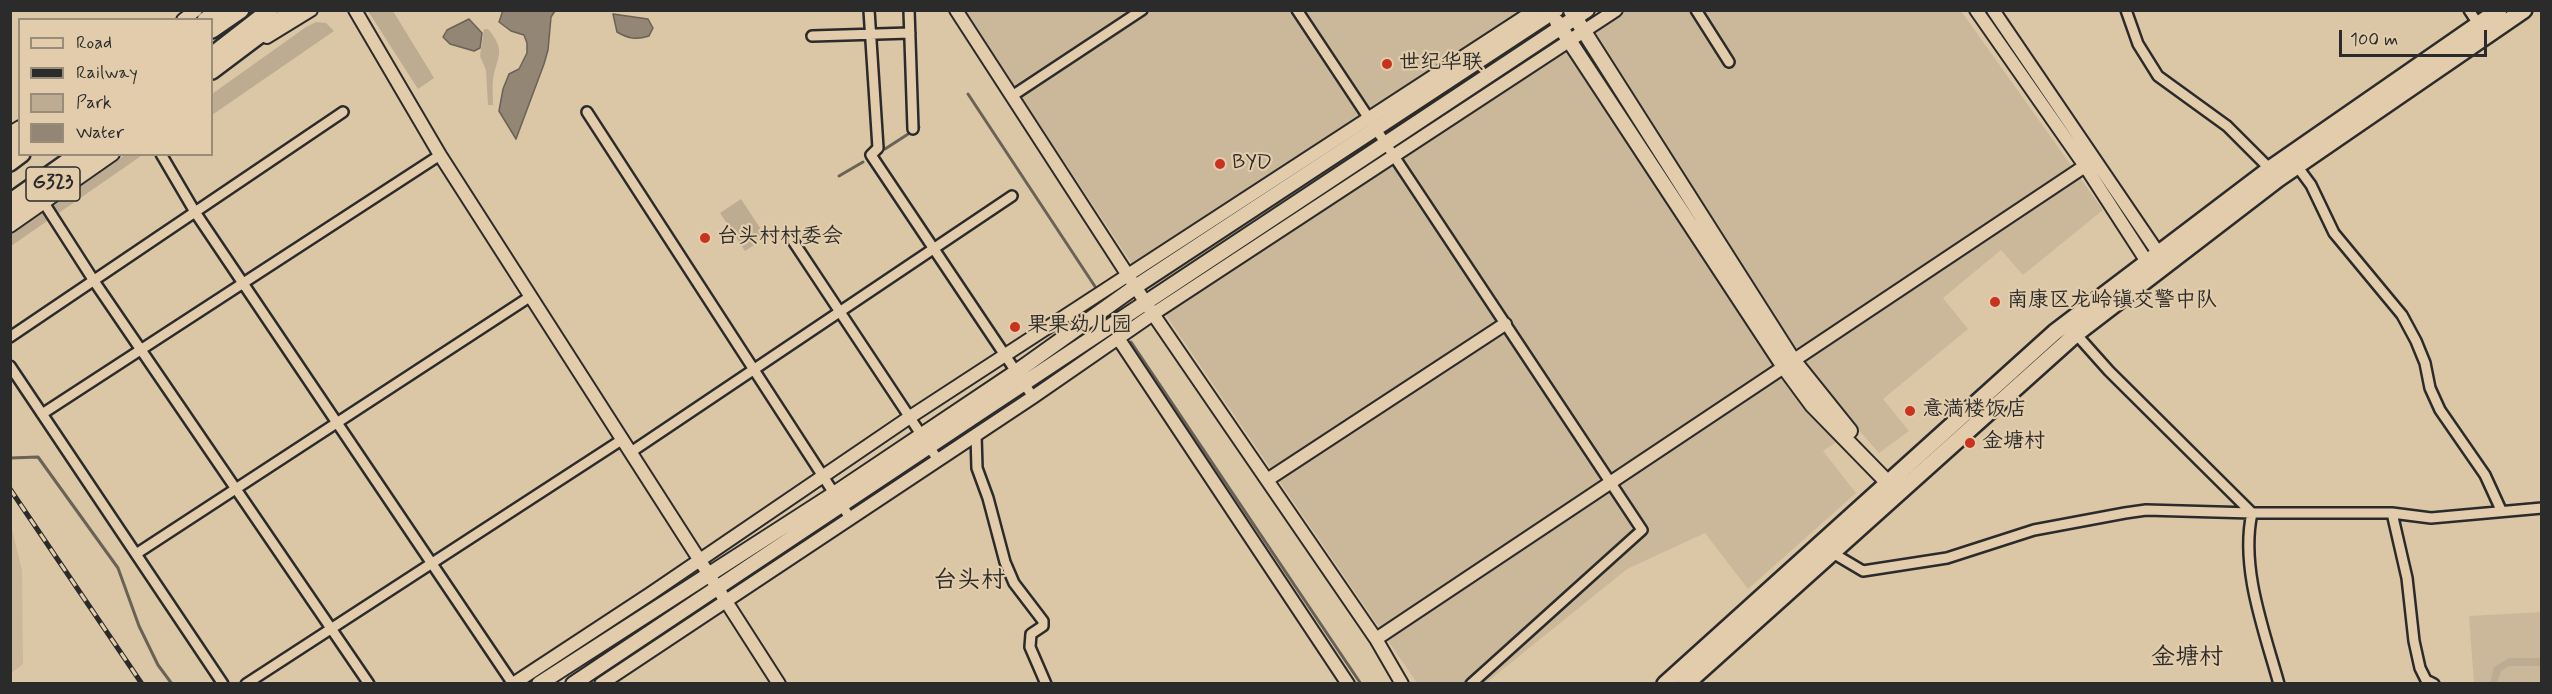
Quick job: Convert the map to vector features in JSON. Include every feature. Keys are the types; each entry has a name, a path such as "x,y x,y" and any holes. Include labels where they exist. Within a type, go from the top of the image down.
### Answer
{"main road":[{"path":"213,29 241,10"},
{"path":"213,54 270,10"},
{"path":"213,70 293,10"},
{"path":"2482,31 2499,10"},
{"path":"1692,681 1832,552 1894,486 2055,332 2156,263 2275,173 2482,31 2524,10"},
{"path":"837,500 921,434 1016,372 1132,281 1552,12 1569,42 1789,363 1894,486"},
{"path":"573,684 714,581 837,500 929,447 1144,302 1390,150 1561,28 1578,13 1584,32 1789,363"},
{"path":"10,202 75,156"},
{"path":"30,188 86,156"},
{"name":"G323","path":"10,214 93,156"},
{"path":"1665,684 1894,486 2076,334 2156,263"},
{"path":"539,684 714,581"}],"street":[{"path":"213,79 263,39 311,10"},
{"path":"356,10 440,155 779,684"},
{"path":"869,10 878,148 871,155 1033,397"},
{"path":"909,10 914,129"},
{"path":"956,10 1144,302 1376,639 1402,684"},
{"path":"1012,96 1142,10"},
{"path":"1297,10 1642,530 1472,684"},
{"path":"1373,125 1535,10"},
{"path":"601,684 1033,397 1390,150 1569,42 1616,10"},
{"path":"1696,10 1729,62"},
{"path":"1977,10 2085,166 2156,263"},
{"path":"1993,10 2156,263"},
{"path":"2126,10 2138,44 2158,76 2227,126 2275,173"},
{"path":"2469,10 2482,31"},
{"path":"812,36 910,33"},
{"path":"10,337 343,112"},
{"path":"586,112 850,518"},
{"path":"42,414 440,155"},
{"path":"10,226 110,156"},
{"path":"162,156 195,212 513,683 824,478 910,417 1005,356 1132,281"},
{"path":"2293,161 2311,185 2334,233 2390,297 2402,315 2425,363 2430,388 2440,410 2485,475 2501,510"},
{"path":"1376,639 2085,166"},
{"path":"631,452 1012,196"},
{"path":"44,203 94,281 369,684"},
{"path":"793,241 938,460"},
{"path":"136,554 531,296"},
{"path":"1267,480 1505,324"},
{"path":"2076,334 2109,371 2252,513"},
{"path":"1118,338 1348,684"},
{"path":"10,366 223,684"},
{"path":"976,435 977,468 988,498 1005,562 1014,583 1042,621 1042,626 1031,634 1030,647 1046,684"},
{"path":"246,684 623,440"},
{"path":"1832,552 1863,570 1947,558 2034,530 2146,510 2392,513 2431,518 2541,508"},
{"path":"2252,513 2249,525 2251,577 2279,684"},
{"path":"2392,513 2407,578 2414,641 2420,668 2426,680 2434,684"}],"shaded area":[{"path":"964,11 1961,11 2103,210 2023,275 2001,250 1943,298 1968,329 1883,399 1909,431 1879,453 1857,428 1823,451 1856,493 1748,589 1705,533 1627,569 1486,683 1417,683 1174,327"},
{"path":"10,522 22,570 23,664 11,673"},
{"path":"2541,612 2541,683 2474,683 2469,616"}],"green space":[{"path":"368,11 393,11 434,78 418,89"},
{"path":"316,22 326,23 334,31 213,114 213,93"},
{"path":"484,29 488,29 494,37 499,49 493,80 493,105 488,105 486,70 480,56"},
{"path":"124,156 141,156 11,246 10,235"},
{"path":"741,199 766,237 745,251 720,213"},
{"path":"2509,658 2541,658 2541,666 2509,666 2501,671 2497,683 2490,683 2494,667"}],"water":[{"path":"503,10 555,11 551,17 548,50 544,64 516,139 499,111 503,89 509,74 519,69 527,53 527,43 524,35 511,31 499,22"},
{"path":"613,14 648,19 653,28 649,36 633,38 625,36 617,32"},
{"path":"469,19 482,33 480,48 474,51 450,44 443,37 447,30"}],"waterway":[{"path":"968,94 1096,288"},
{"path":"885,149 919,127"},
{"path":"839,176 863,162"},
{"path":"1131,342 1361,684"},
{"path":"10,458 38,457 118,568 139,626 158,665 172,684"}],"railway":[{"path":"10,489 142,684"}],"place":[{"name":"世纪华联","path":"1387,64"},
{"name":"BYD","path":"1220,164"},
{"name":"台头村村委会","path":"705,238"},
{"name":"南康区龙岭镇交警中队","path":"1995,302"},
{"name":"果果幼儿园","path":"1015,327"},
{"name":"意満楼饭店","path":"1910,411"},
{"name":"金塘村","path":"1970,443"}],"district":[{"name":"台头村","path":"969,582"},
{"name":"金塘村","path":"2187,659"}]}
